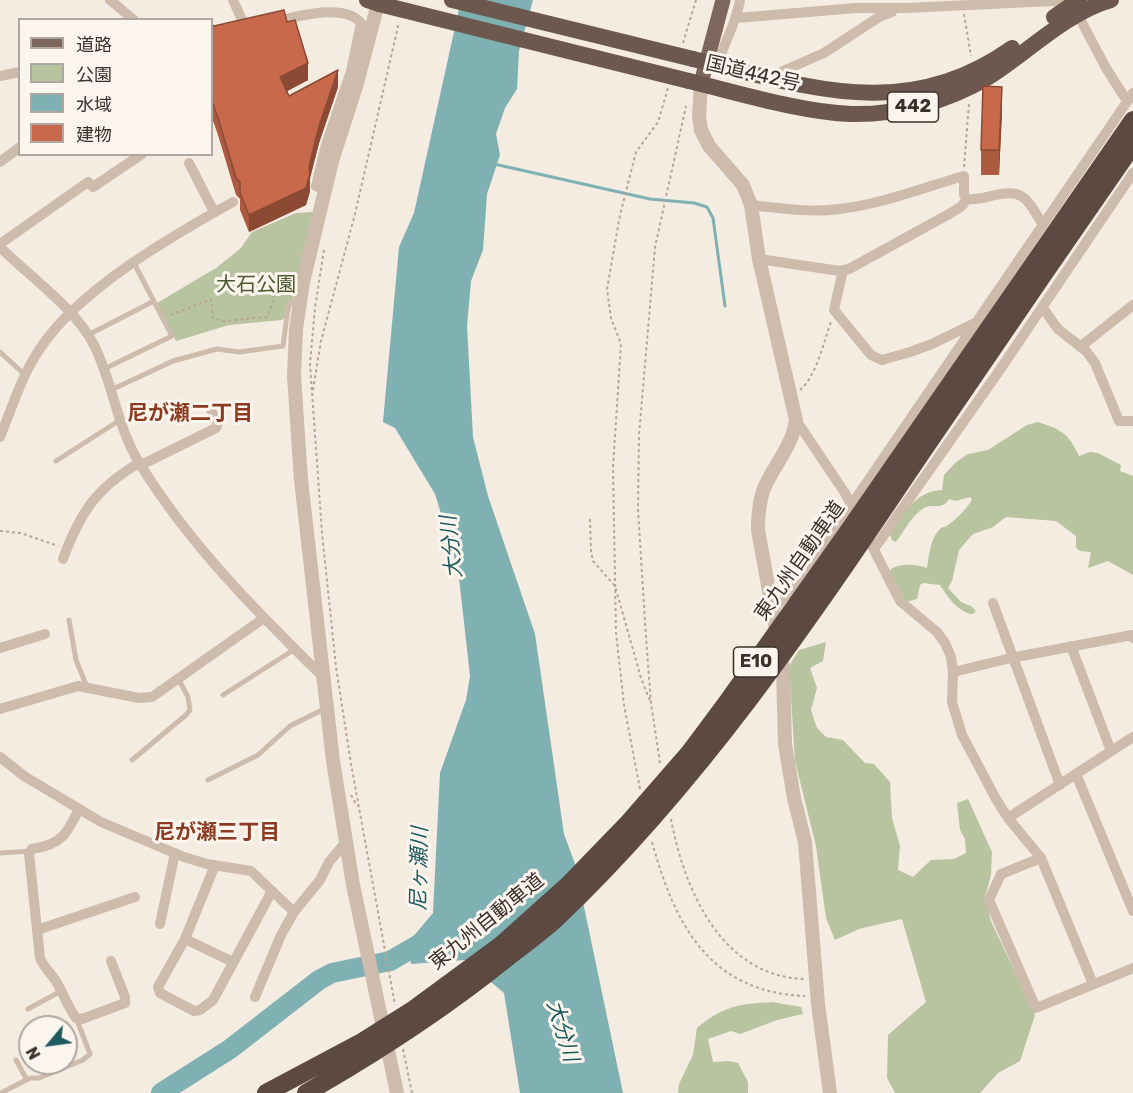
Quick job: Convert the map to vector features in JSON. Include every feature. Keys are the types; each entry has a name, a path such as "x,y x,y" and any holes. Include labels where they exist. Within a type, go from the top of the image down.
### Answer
{"highway":[{"name":"国道442号","path":"452,0 700,58 768,77 855,93 886,93 923,88 954,79 993,60 1075,7 1111,0"},
{"name":"国道442号","path":"375,1 695,82 834,112 869,113 904,109 938,100 986,79 1075,7"},
{"name":"東九州自動車道","path":"266,1093 360,1043 414,1009 501,945 568,885 629,822 690,752 732,695 1133,120"},
{"name":"東九州自動車道","path":"306,1093 370,1056 422,1021 488,973 554,920 620,855 676,793 725,734 857,549 1133,145"}],"main road":[{"path":"695,82 700,58 723,0"}],"street":[{"path":"110,0 132,18"},
{"path":"233,0 251,28 303,15 331,12 355,16 362,23 351,71 326,145 316,186 325,189"},
{"path":"700,58 721,51 737,18 740,0"},
{"path":"375,1 303,282 295,353 295,399 301,480 323,677 345,843 397,1093"},
{"path":"737,18 856,4 907,8 1062,2 1075,7 1102,60 1130,97 852,504 772,612"},
{"path":"768,77 824,53 879,17 907,8"},
{"path":"0,76 18,72"},
{"path":"695,82 704,136 712,149 739,180 751,205 759,259 796,420 852,504 900,601 937,632 945,643 951,657 953,672 952,702 961,731 996,799 1008,818 1041,858 1093,984"},
{"path":"0,162 18,148"},
{"path":"139,156 93,187 88,182 0,246 70,313 88,335 104,369 121,419 140,464 198,544 264,618 323,677"},
{"path":"189,163 214,212"},
{"path":"874,549 1133,173"},
{"path":"751,205 819,211 841,209 964,176 964,195 967,199"},
{"path":"967,199 977,200 1001,194 1021,195 1029,202 1043,225"},
{"path":"759,259 843,270 852,268 960,207 967,199"},
{"path":"0,437 25,375 46,341 70,313 134,263 233,202"},
{"path":"843,270 834,310 870,355 880,360 927,346 976,322"},
{"path":"1080,347 1133,305"},
{"path":"1042,306 1058,329 1095,363 1119,421 1133,421"},
{"path":"64,554 82,515 114,478 216,428 218,423 210,408"},
{"path":"796,420 792,437 765,486 759,509 759,540 784,677 784,727 787,760 805,842 817,997 830,1093"},
{"path":"993,603 1011,658 1060,785"},
{"path":"0,709 71,687 87,687 148,699 264,618"},
{"path":"0,648 45,634"},
{"path":"953,672 1132,634 1133,638"},
{"path":"1071,646 1111,751"},
{"path":"1008,818 1130,739 1133,751"},
{"path":"0,757 24,776 101,822 175,853 215,865 251,871 294,912"},
{"path":"1076,774 1133,911"},
{"path":"74,1015 40,958 29,853 58,842 69,829 79,809"},
{"path":"255,997 281,935 294,912 320,880 329,862 345,843"},
{"path":"160,924 175,853"},
{"path":"1041,858 1001,874 989,900 1036,1008 1133,968"},
{"path":"215,865 185,939 158,987 160,993 191,1010 200,1010 216,997 272,891"},
{"path":"37,930 135,897"},
{"path":"185,939 233,962"},
{"path":"78,1018 82,1019 125,1003 125,997 111,962"}],"lane":[{"path":"104,369 172,336 134,263"},
{"path":"88,335 154,301"},
{"path":"111,390 173,361 217,349 239,352 283,346 288,308 290,303 300,303"},
{"path":"0,352 25,375"},
{"path":"56,461 121,419"},
{"path":"69,620 76,660 87,687"},
{"path":"223,695 295,649"},
{"path":"132,760 190,710 188,697 178,678"},
{"path":"208,780 258,755 290,726 327,708"},
{"path":"0,853 31,851"},
{"path":"28,1009 61,991"},
{"path":"78,1023 90,1054 78,1062"},
{"path":"16,1060 27,1080"},
{"path":"1,1093 27,1080 46,1075"}],"path":[{"path":"696,0 700,58"},
{"path":"312,398 321,341 355,214 399,22"},
{"path":"640,789 618,663 613,467 621,344 611,318 607,289 620,215 636,152 658,122 671,79"},
{"path":"660,764 651,703 638,510 639,435 655,247 687,102"},
{"path":"325,249 310,364 322,533 336,667 370,874 396,1007"},
{"path":"164,319 180,310 211,299 213,318 224,321 267,316 278,281 282,278 297,279"},
{"path":"795,392 804,386 813,372 834,310"},
{"path":"590,519 593,561 600,572 615,586 641,678 651,703"},
{"path":"0,531 21,533 64,554"},
{"path":"669,809 676,844 691,888 711,925 726,944 750,962 772,973 787,978 816,978"},
{"path":"651,840 669,892 681,917 696,943 713,962 728,975 751,986 797,996 817,997"},
{"path":"402,1042 412,1093"}],"green space":[{"name":"大石公園","path":"313,212 290,312 282,320 229,325 176,341 157,303 216,268 240,249 252,232 296,213"},
{"path":"1038,422 1063,433 1079,456 1090,452 1098,453 1121,465 1120,471 1133,476 1133,575 1108,561 1088,568 1091,552 1080,551 1076,548 1076,536 1056,521 1006,517 993,527 973,534 959,550 952,581 948,588 961,602 976,611 973,614 962,611 940,585 923,583 920,585 917,599 906,602 889,573 891,569 909,565 927,568 930,548 936,534 958,517 972,500 970,497 956,501 949,499 943,505 924,508 912,519 896,542 892,540 890,534 905,512 924,494 942,490 944,475 968,454 988,450 1027,425"},
{"path":"826,642 823,661 810,668 817,688 811,710 817,728 826,737 843,740 865,763 874,764 890,782 892,818 900,846 898,870 913,877 931,860 954,859 966,853 965,839 960,830 957,803 968,799 992,852 991,875 985,897 991,921 1035,1015 1020,1061 998,1073 980,1093 895,1093 887,1078 888,1035 926,1002 902,919 859,929 835,940 826,918 816,846 795,761 789,666 799,650"},
{"path":"772,1002 801,1007 803,1014 777,1020 740,1034 731,1031 708,1039 713,1062 738,1063 748,1082 748,1093 678,1093 679,1084 693,1055 697,1028 723,1011 750,1004"}],"water":[{"name":"大分川","path":"461,0 533,0 519,51 517,89 505,108 496,134 500,155 487,194 483,250 471,281 467,326 473,437 488,496 535,634 564,834 575,864 623,1093 520,1093 504,993 465,960 411,964 407,944 433,913 440,773 466,700 470,676 458,569 435,494 395,428 383,422 399,247 414,213"}],"building":[{"path":"284,10 287,22 295,20 308,63 280,77 289,96 338,70 319,126 306,188 249,215 213,104 214,26"},
{"path":"983,86 1002,87 999,150 981,150"}],"waterway":[{"path":"494,164 650,199 694,203 707,207 713,218 725,306"},
{"name":"尼ヶ瀬川","path":"161,1093 230,1049 319,980 332,973 390,961 430,938"}],"district":[{"name":"尼が瀬二丁目","path":"190,414"},
{"name":"尼が瀬三丁目","path":"217,833"}]}
